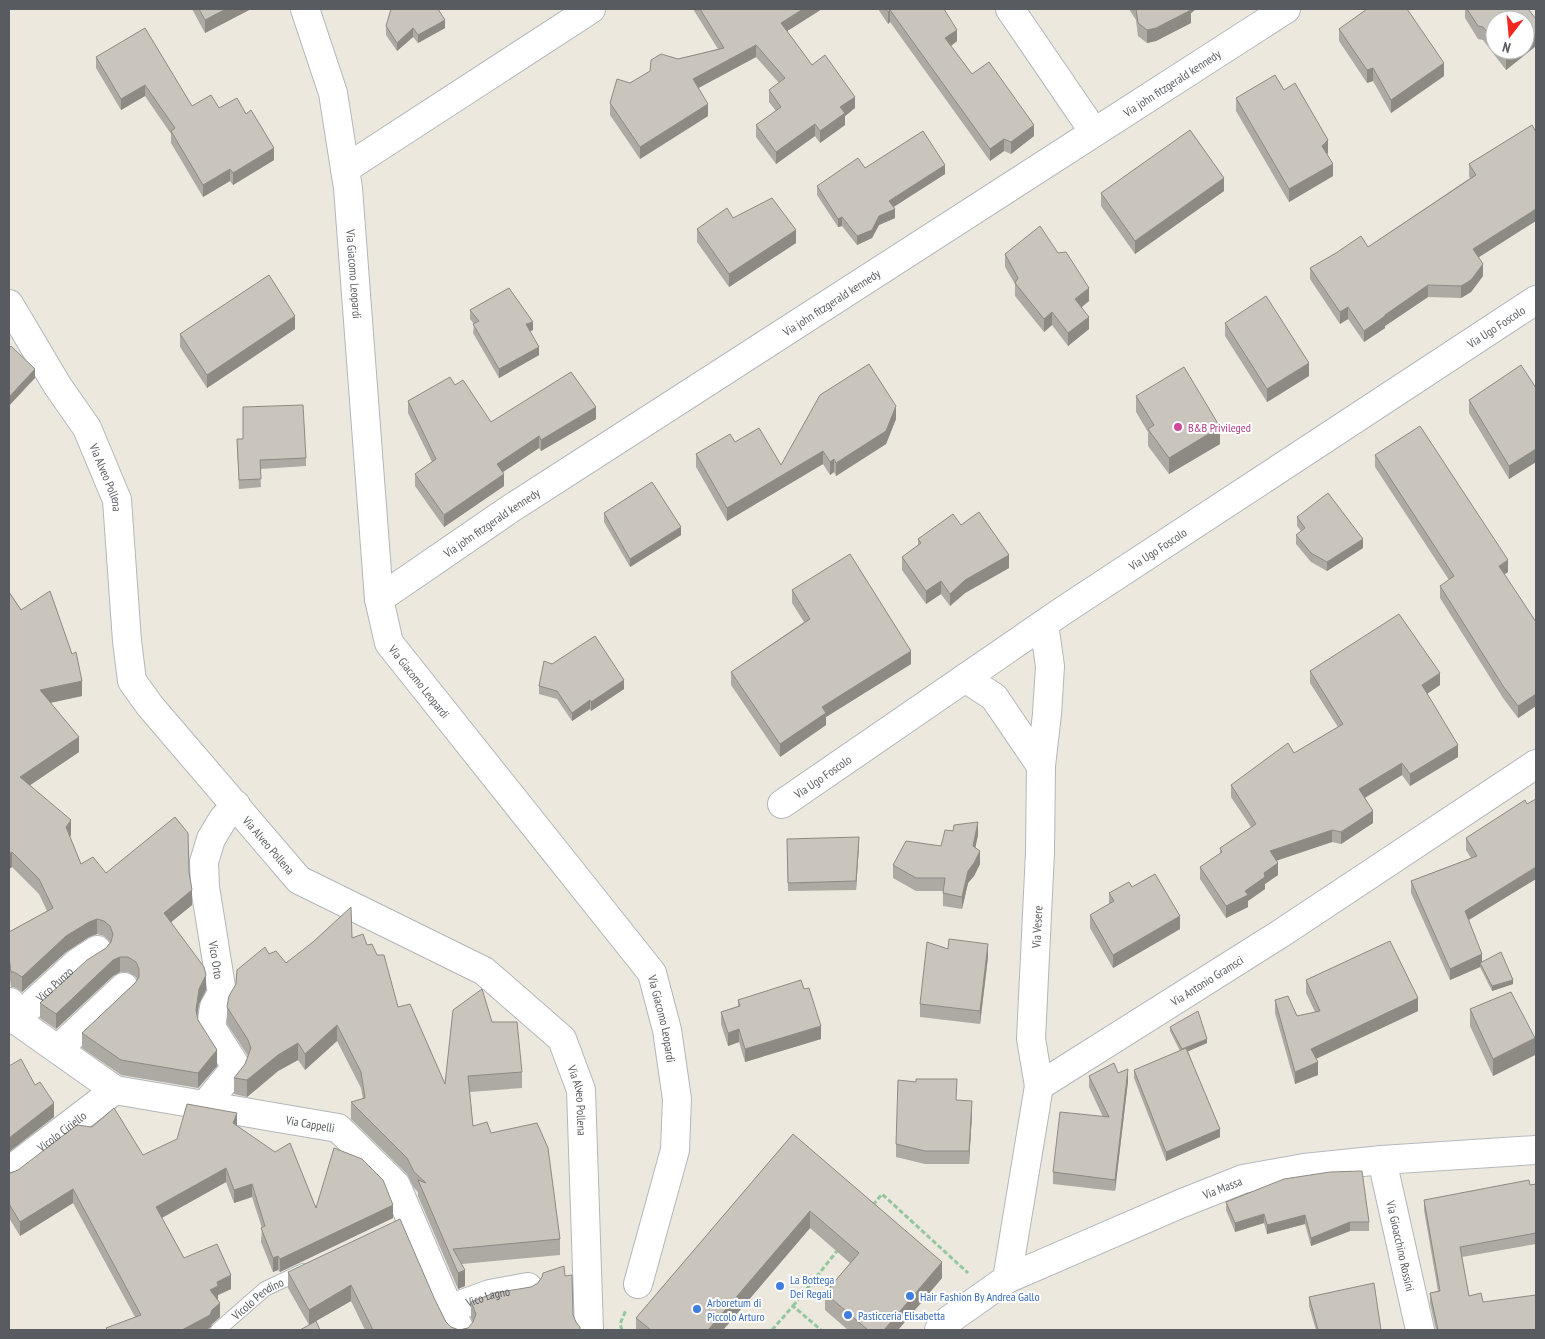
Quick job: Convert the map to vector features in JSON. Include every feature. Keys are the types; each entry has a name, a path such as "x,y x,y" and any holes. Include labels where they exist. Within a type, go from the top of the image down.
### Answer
{"street":[{"name":"Via Giacomo Leopardi","path":"305,9 333,93 348,188 379,599 389,643 652,973 667,1030 677,1100 675,1150 638,1284"},
{"path":"345,169 591,9"},
{"path":"1010,9 1094,132"},
{"name":"Via john fitzgerald kennedy","path":"379,599 510,509 1286,9"},
{"name":"Via Ugo Foscolo","path":"782,804 1044,624 1536,300"},
{"name":"Via Alveo Pollena","path":"9,304 56,385 87,428 117,500 127,641 132,682 150,706 299,880 484,971 562,1039 580,1090 589,1330"},
{"name":"Via Vesere","path":"1039,1086 1031,1039 1040,852 1041,766 1050,666 1044,624"},
{"path":"965,678 994,697 1041,766"},
{"name":"Via Antonio Gramsci","path":"1039,1086 1280,934 1536,764"},
{"name":"Vico Orto","path":"205,1105 231,1073 234,1065 211,1027 214,1007 222,993 205,886 204,862 211,839 223,819 236,805"},
{"name":"Vico Punzo","path":"11,1011 97,950"},
{"path":"58,1049 124,987"},
{"name":"Via Cappelli","path":"11,1011 58,1049 115,1090 338,1128 396,1185 406,1222 454,1320"},
{"path":"998,1286 1039,1086"},
{"name":"Vicolo Ciriello","path":"9,1171 115,1090"},
{"name":"Via Massa","path":"939,1330 949,1320 998,1286 1180,1204 1243,1179 1304,1168 1382,1160 1536,1150"},
{"name":"Via Gioacchino Rossini","path":"1382,1160 1420,1330"},
{"name":"Vico Lagno","path":"454,1320 490,1294 528,1287"}],"lane":[{"name":"Vicolo Pendino","path":"218,1330 265,1289 316,1265"}],"path":[{"path":"872,1207 882,1194 998,1286"},
{"path":"772,1330 837,1251"},
{"path":"793,1306 821,1330"}],"building":[{"path":"199,9 226,9 205,20"},
{"path":"391,9 438,9 445,20 418,35 413,28 397,43 386,26"},
{"path":"700,9 803,9 781,23 812,65 825,55 855,97 840,107 845,113 820,131 815,124 776,152 756,125 781,107 769,90 785,78 756,45 693,79 708,104 640,147 610,103 617,79 630,83 650,71 651,60 661,54 678,59 724,48"},
{"path":"886,9 944,9 957,30 945,38 972,74 989,62 1034,125 1011,142 1004,139 990,149 890,10 888,12"},
{"path":"1136,9 1191,10 1156,28 1147,30 1138,23"},
{"path":"1367,9 1407,9 1444,63 1391,100 1373,68 1367,70 1339,29"},
{"path":"1467,9 1529,10 1485,10 1485,30 1478,26"},
{"path":"145,28 192,106 211,95 219,108 237,98 246,114 251,110 274,148 233,173 230,169 203,185 171,131 175,128 145,85 121,99 96,57"},
{"path":"1275,75 1284,90 1295,83 1328,140 1322,146 1333,164 1289,189 1236,98"},
{"path":"1532,125 1536,132 1536,209 1473,249 1483,264 1471,280 1461,286 1428,285 1364,331 1348,307 1340,312 1310,268 1361,236 1368,247 1476,175 1469,164"},
{"path":"1190,130 1224,178 1135,241 1101,193"},
{"path":"923,131 945,165 889,201 895,209 879,216 872,230 857,236 842,217 838,219 817,186 858,158 865,168"},
{"path":"772,198 796,230 729,274 697,229 727,208 733,218"},
{"path":"1040,226 1058,253 1066,252 1089,288 1075,299 1089,317 1068,333 1052,312 1044,319 1015,283 1018,278 1005,254"},
{"path":"269,275 295,316 207,375 180,334"},
{"path":"509,288 533,322 526,324 539,347 499,369 473,324 479,321 470,310"},
{"path":"1266,296 1309,363 1267,389 1225,323"},
{"path":"11,346 35,369 9,397 9,348"},
{"path":"869,364 896,406 886,431 836,463 834,459 830,462 823,451 727,508 696,454 730,434 735,442 759,428 781,465 820,395"},
{"path":"1521,365 1536,388 1536,449 1509,466 1469,400"},
{"name":"B&B Privileged","path":"1184,367 1220,427 1169,458 1148,429 1154,425 1136,396"},
{"path":"571,372 596,407 541,440 539,436 497,464 504,474 444,515 415,474 436,459 408,401 450,377 455,385 463,380 491,422"},
{"path":"303,405 306,458 260,460 261,479 239,480 237,439 243,439 243,407"},
{"path":"1420,426 1508,560 1499,566 1536,622 1536,694 1518,706 1503,686 1440,586 1454,576 1375,455"},
{"path":"652,482 681,527 630,559 604,513"},
{"path":"1328,493 1363,539 1327,562 1311,553 1296,535 1305,528 1297,517"},
{"path":"979,512 1009,555 965,580 950,594 941,581 926,591 902,557 921,543 918,539 953,514 961,525"},
{"path":"850,554 911,651 822,707 826,713 780,744 731,672 810,619 792,590"},
{"path":"50,591 72,654 76,652 82,681 40,690 79,737 20,777 71,820 66,827 81,864 93,857 106,873 175,817 188,833 189,872 192,890 164,913 204,967 206,975 199,989 196,1010 198,1020 217,1050 198,1073 121,1060 82,1033 139,977 139,969 136,962 128,957 120,957 113,960 56,1014 40,1003 87,960 106,948 111,942 113,934 110,926 104,921 97,919 89,922 66,936 22,977 11,972 9,932 53,908 39,879 12,852 9,854 9,592 21,610"},
{"path":"1399,614 1440,673 1422,685 1458,745 1410,774 1402,763 1359,789 1373,811 1341,832 1332,830 1270,851 1278,863 1264,873 1265,877 1245,891 1248,895 1226,906 1200,867 1222,852 1220,848 1256,824 1231,785 1288,743 1294,753 1343,724 1310,671"},
{"path":"595,636 624,680 572,713 557,691 539,686 544,661 552,664"},
{"path":"1536,799 1536,867 1465,911 1482,954 1450,969 1411,881 1477,856 1466,838 1525,800 1527,804"},
{"path":"978,822 973,846 980,851 968,871 962,897 943,893 945,878 916,878 893,865 906,841 941,846 945,830 953,831 954,825"},
{"path":"859,837 856,881 788,883 787,839"},
{"path":"1155,874 1180,916 1113,955 1090,915 1114,901 1109,893 1129,882 1132,887"},
{"path":"351,907 352,938 363,934 367,945 372,944 377,955 384,955 398,1007 410,1004 445,1084 453,1010 482,989 492,1022 517,1022 522,1072 468,1076 473,1126 487,1122 491,1133 537,1123 548,1148 560,1239 453,1249 465,1270 458,1273 418,1180 426,1183 414,1172 407,1158 351,1102 365,1098 361,1072 337,1025 305,1054 298,1043 278,1055 247,1080 234,1078 245,1064 251,1048 227,1007 229,996 236,984 237,970 265,947 269,954 276,951 286,963 313,942"},
{"path":"949,939 988,944 980,1011 920,1004 927,942 948,949"},
{"path":"1390,941 1418,998 1311,1049 1318,1062 1295,1072 1275,1000 1288,996 1297,1016 1320,1011 1306,980"},
{"path":"1501,952 1513,980 1492,986 1480,963"},
{"path":"801,980 804,989 809,988 821,1026 745,1049 739,1029 728,1033 721,1012 740,1006 738,1000"},
{"path":"1511,992 1535,1038 1493,1059 1470,1009"},
{"path":"1198,1011 1207,1039 1182,1049 1170,1027"},
{"path":"1186,1048 1220,1129 1166,1152 1134,1070"},
{"path":"21,1059 35,1085 40,1082 54,1103 9,1138 9,1066"},
{"path":"1114,1063 1118,1073 1128,1069 1115,1180 1053,1172 1060,1112 1109,1117 1089,1076"},
{"path":"916,1079 957,1079 956,1100 972,1101 969,1151 925,1151 896,1144 898,1080 916,1082"},
{"path":"187,1104 237,1113 233,1123 275,1152 290,1143 316,1208 334,1148 362,1159 383,1180 393,1205 280,1259 278,1256 273,1258 261,1228 265,1226 252,1184 234,1190 226,1168 156,1207 184,1258 217,1244 231,1275 217,1282 218,1286 210,1290 220,1303 212,1310 210,1315 182,1330 108,1330 106,1328 141,1315 73,1189 20,1222 9,1204 9,1172 18,1170 77,1125 92,1127 114,1108 143,1155 177,1139"},
{"path":"793,1134 942,1262 884,1330 868,1330 825,1293 859,1253 810,1211 708,1330 651,1330 636,1318"},
{"path":"1362,1171 1369,1222 1350,1222 1311,1238 1305,1215 1267,1225 1264,1214 1235,1223 1226,1202 1284,1179 1330,1172"},
{"path":"1529,1180 1530,1185 1536,1184 1536,1233 1460,1247 1469,1296 1481,1293 1483,1302 1536,1295 1536,1330 1438,1330 1430,1293 1440,1291 1424,1200"},
{"path":"400,1219 446,1322 451,1327 459,1330 373,1330 351,1285 309,1310 288,1272"},
{"path":"564,1266 565,1276 572,1275 573,1315 580,1330 459,1330 468,1328 473,1322 476,1314 471,1302 494,1293 531,1287 538,1283 543,1273"},
{"path":"1374,1283 1381,1330 1318,1330 1309,1297"},
{"path":"316,1321 320,1330 300,1330"}],"place":[{"name":"B&B Privileged","path":"1178,427"},
{"name":"La Bottega Dei Regali","path":"780,1286"},
{"name":"Hair Fashion By Andrea Gallo","path":"910,1296"},
{"name":"Arboretum di Piccolo Arturo","path":"697,1309"},
{"name":"Pasticceria Elisabetta","path":"848,1315"}]}
